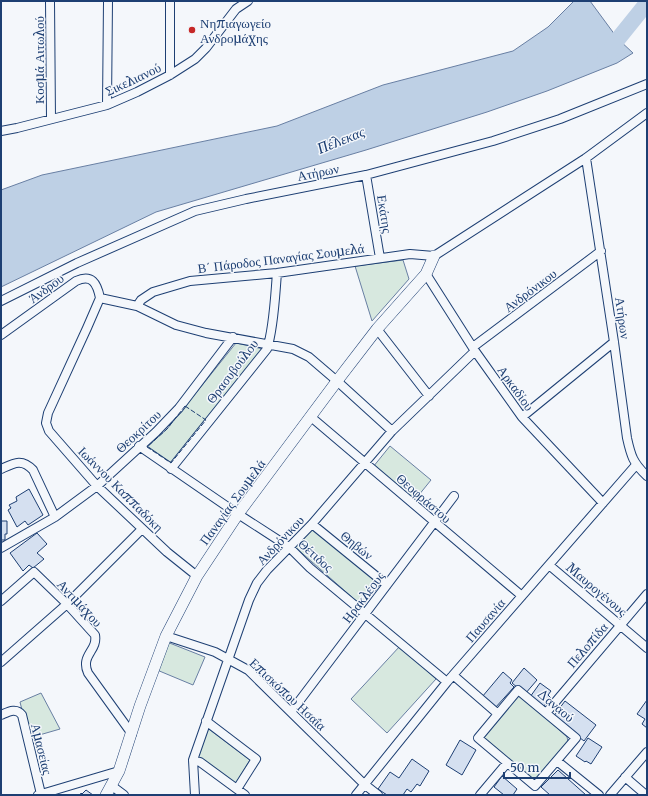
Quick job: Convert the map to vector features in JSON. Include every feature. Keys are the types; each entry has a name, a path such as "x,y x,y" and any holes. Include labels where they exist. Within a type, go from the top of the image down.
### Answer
{"street":[{"name":"Κοσμά Αιτωλού","path":"50,1 51,119"},
{"path":"107,105 108,1"},
{"path":"170,1 170,75"},
{"name":"Σικελιανού","path":"1,131 107,105 170,75 195,59 236,5 248,1"},
{"name":"Ατήρων","path":"1,301 77,262 195,211 246,199 366,175 493,141 528,130 647,84"},
{"path":"434,256 586,158 647,113"},
{"name":"Ατήρων","path":"586,158 601,251 626,438 630,453 636,465 647,476"},
{"name":"Εκάτης","path":"366,175 380,258"},
{"name":"Ανδρόνικου","path":"195,795 192,760 249,600 257,583 267,570 312,524 392,431 429,396 474,349 601,251"},
{"name":"Β΄ Πάροδος Παναγίας Σουμελά","path":"137,306 141,300 153,292 190,281 277,273 410,254 434,256"},
{"name":"Παναγίας Σουμελά","path":"109,790 119,771 140,706 166,636 197,576 238,514 377,328 426,274 434,256"},
{"name":"Θρασυβούλου","path":"171,469 263,355 268,344 275,302 277,273"},
{"name":"Αρκαδίου","path":"426,274 474,349 522,417 603,503"},
{"name":"Άνδρου","path":"1,335 76,281 91,279 95,282 100,298"},
{"path":"100,298 137,306 176,325 293,349 309,357 338,380 392,431"},
{"name":"Ιωάννου Καππαδόκη","path":"100,298 48,413 46,423 49,431 97,486 178,562 197,576"},
{"path":"377,328 429,396"},
{"name":"Θεοκρίτου","path":"1,548 55,517 97,486 156,432 179,408 233,337"},
{"path":"522,417 614,342"},
{"name":"Θεοφράστου","path":"311,417 522,596"},
{"name":"Θέτιδος","path":"139,446 171,469 289,547 310,568 447,682"},
{"path":"1,469 14,463 25,463 29,465 33,470 55,517"},
{"name":"Παυσανία","path":"356,795 447,682 636,465"},
{"name":"Ηρακλέους","path":"291,712 454,496"},
{"name":"Θηβών","path":"312,524 387,585"},
{"path":"1,662 67,604 142,529"},
{"name":"Μαυρογένους","path":"549,565 647,648"},
{"name":"Αντιμάχου","path":"1,601 34,572 67,604 95,635 94,645 85,665 88,673 132,734"},
{"name":"Πελοπίδα","path":"546,713 647,594"},
{"name":"Επισκόπου Ησαΐα","path":"166,636 215,652 248,670 364,784 378,795"},
{"path":"453,675 498,714"},
{"name":"Δαναού","path":"518,690 546,713 576,738 535,786 478,738 518,690"},
{"name":"Αμασείας","path":"1,715 14,710 22,715 40,795"},
{"path":"206,721 256,758 237,789"},
{"path":"610,795 647,752"},
{"path":"192,760 200,762 245,795"},
{"path":"556,761 599,795"},
{"path":"480,795 507,763"},
{"path":"40,795 119,771"},
{"path":"625,777 646,795"},
{"path":"109,790 124,795"}],"shaded area":[{"path":"403,260 409,279 372,321 355,266"},
{"path":"236,343 263,349 171,463 147,447 167,429"},
{"path":"390,446 431,480 414,501 373,467"},
{"path":"309,529 313,529 379,584 364,605 362,606 295,547 295,544"},
{"path":"167,642 205,657 193,685 157,670"},
{"path":"400,646 436,679 387,733 351,699"},
{"path":"41,693 60,729 29,738 20,702"},
{"path":"518,695 522,696 567,737 568,741 537,779 532,780 484,740 484,735"},
{"path":"206,727 250,760 235,785 195,757"}],"water":[{"path":"574,1 590,1 618,39 633,53 617,63 547,91 487,112 366,150 156,212 1,287 1,190 42,175 277,126 383,85 513,51 548,27"}],"building":[{"path":"29,489 43,515 28,525 25,521 17,527 8,510 11,508 9,505 17,501 16,497"},
{"path":"1,521 7,521 7,534 5,534 5,540 1,540"},
{"path":"37,533 47,544 37,553 44,559 33,568 29,565 23,571 10,553"},
{"path":"524,668 537,680 525,694 512,683"},
{"path":"503,672 512,680 510,683 514,687 495,708 482,697"},
{"path":"540,683 551,691 548,695 551,698 543,707 530,697"},
{"path":"647,700 647,728 642,724 645,719 637,714"},
{"path":"565,701 596,725 584,741 553,717"},
{"path":"588,738 602,747 591,764 576,756"},
{"path":"460,740 476,750 462,775 446,765"},
{"path":"412,759 429,771 420,786 417,784 411,792 407,789 403,795 387,795 378,789 390,772 399,778"},
{"path":"558,770 586,795 550,795 541,787"},
{"path":"502,776 517,789 513,795 504,795 494,787"},
{"path":"86,790 93,795 80,795"}],"waterway":[{"name":"Πέλεκας","path":"605,54 610,51 647,3"}],"fence":[{"path":"185,406 206,420 171,463 147,447 167,429 185,406"}],"place":[{"name":"Νηπιαγωγείο Ανδρομάχης","path":"192,30"}]}
